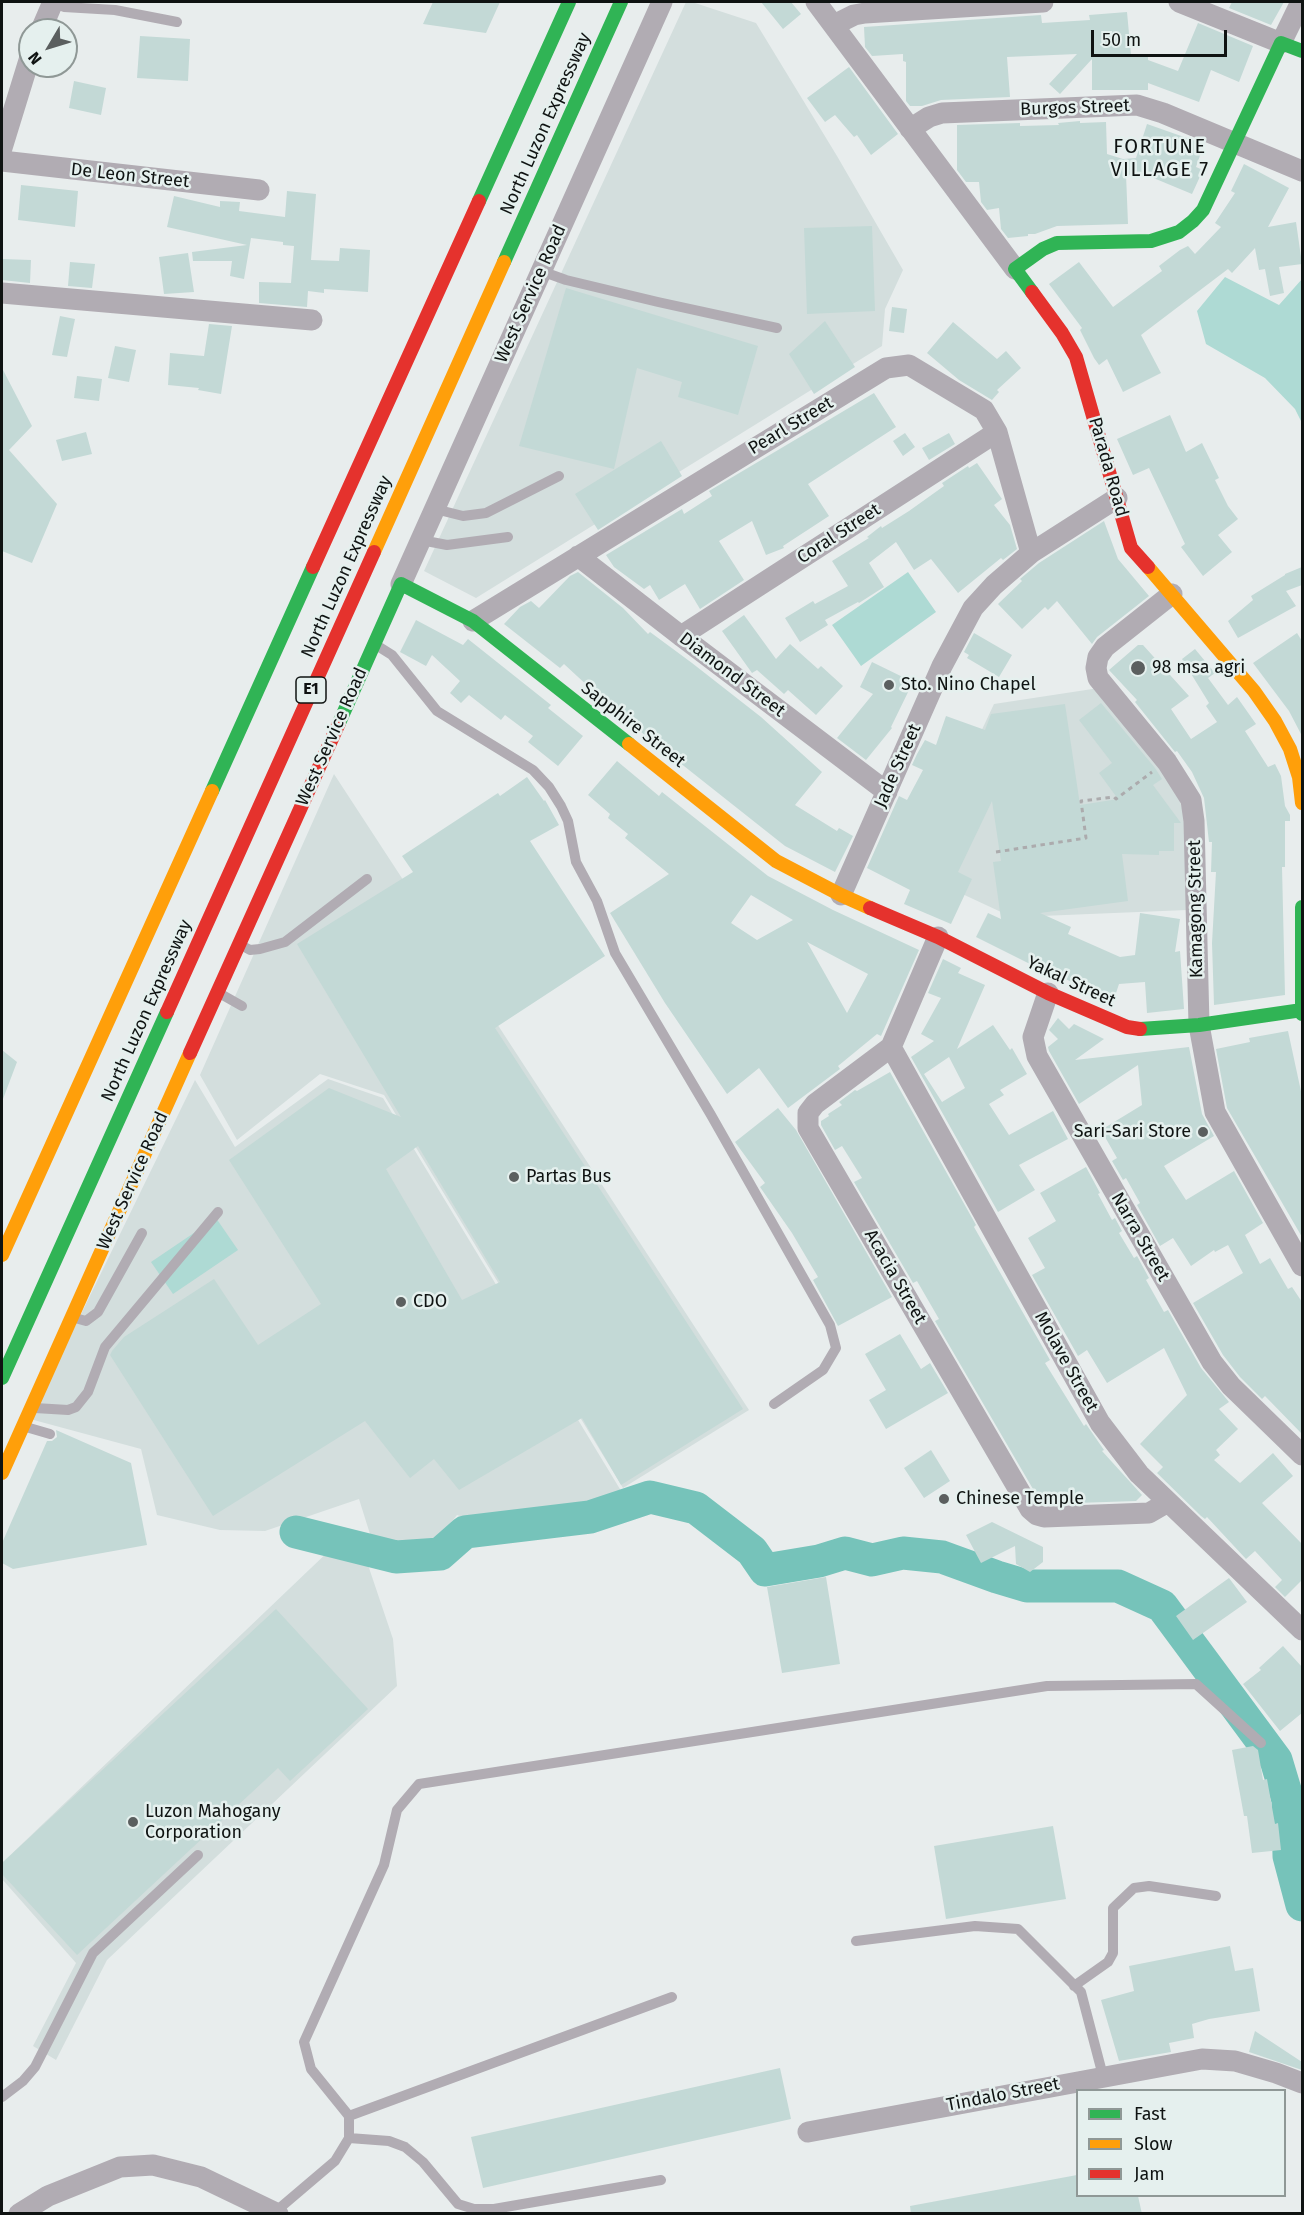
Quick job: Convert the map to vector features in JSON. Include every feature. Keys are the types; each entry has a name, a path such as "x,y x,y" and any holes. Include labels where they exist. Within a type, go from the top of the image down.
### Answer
{"main road":[{"name":"North Luzon Expressway","path":"2,1255 569,2"},
{"name":"North Luzon Expressway","path":"2,1378 621,2"},
{"path":"1015,269 1043,249 1058,243 1151,241 1179,232 1203,210 1281,43 1302,51"},
{"name":"Parada Road","path":"1015,269 1062,333 1076,357 1131,548 1254,691 1275,721 1290,748 1299,777 1302,803"},
{"name":"Sapphire Street","path":"401,584 474,621 776,861 842,895"},
{"name":"West Service Road","path":"2,1473 401,584"},
{"name":"Yakal Street","path":"842,895 938,937 1048,993 1127,1027 1146,1030 1302,1011"},
{"path":"1302,907 1302,1011"}],"street":[{"path":"46,18 53,2"},
{"name":"West Service Road","path":"401,584 662,2"},
{"name":"Parada Road","path":"816,2 1015,269"},
{"path":"834,25 854,15 866,13 1043,2"},
{"path":"1179,2 1281,43 1301,2"},
{"path":"2,148 24,78"},
{"name":"Burgos Street","path":"910,129 929,117 942,113 1137,105 1150,108 1302,171"},
{"name":"De Leon Street","path":"2,161 259,190"},
{"path":"2,293 312,320"},
{"name":"Pearl Street","path":"474,621 886,368 909,365 984,410 997,432 1031,553"},
{"name":"Coral Street","path":"681,636 997,432"},
{"name":"Jade Street","path":"842,895 942,666 973,608 994,585 1031,553 1117,498"},
{"name":"Diamond Street","path":"578,556 887,792"},
{"name":"Kamagong Street","path":"1172,594 1105,647 1098,657 1096,668 1098,678 1104,687 1167,762 1191,800 1194,821 1199,1025 1215,1112 1302,1266"},
{"name":"Acacia Street","path":"938,937 891,1047 815,1104 808,1113 808,1128 1029,1509 1036,1515 1044,1516 1149,1513 1168,1502"},
{"name":"Narra Street","path":"1048,993 1033,1037 1037,1056 1212,1362 1231,1386 1302,1455"},
{"name":"Molave Street","path":"891,1047 1100,1423 1139,1474 1302,1630"},
{"name":"Tindalo Street","path":"808,2132 1202,2059 1235,2061 1302,2083"},
{"path":"19,2214 48,2196 120,2168 153,2165 201,2177 276,2213"}],"lane":[{"path":"53,2 64,7 116,6 177,22"},
{"path":"541,271 566,280 777,328"},
{"path":"435,509 463,516 486,513 559,476"},
{"path":"421,540 447,545 508,537"},
{"path":"373,643 392,656 437,711 533,770 549,787 561,806 568,821 576,862 597,901 615,953 711,1115 830,1325 836,1348 823,1370 774,1404"},
{"path":"240,945 250,950 260,950 285,942 367,879"},
{"path":"218,993 242,1006"},
{"path":"31,1408 68,1410 76,1407 88,1392 105,1347 218,1212"},
{"path":"72,1317 86,1321 98,1312 142,1233"},
{"path":"23,1426 50,1434"},
{"path":"276,2213 335,2161 349,2138 349,2116 311,2069 304,2042 384,1865 397,1810 419,1784 1047,1686 1196,1684 1261,1743"},
{"path":"2,2097 23,2081 35,2067 93,1953 198,1855"},
{"path":"1074,1986 1108,1962 1113,1953 1113,1908 1134,1888 1149,1886 1216,1896"},
{"path":"856,1941 975,1926 1018,1929 1081,1992 1103,2076"},
{"path":"349,2116 672,1997"},
{"path":"349,2138 389,2141 405,2147 423,2162 458,2204 474,2209 494,2209 661,2180"}],"path":[{"path":"996,852 1086,838 1081,801 1114,796 1116,799 1160,767"}],"shaded area":[{"path":"686,2 756,23 903,270 885,309 882,346 476,598 424,571"},
{"path":"1099,688 1177,792 1184,814 1187,910 1041,916 1029,925 915,872 994,704"},
{"name":"Partas Bus","path":"334,774 749,1410 623,1488 384,1095 320,1074 237,1140 200,1075"},
{"path":"328,1079 383,1098 629,1504 493,1526 457,1515 430,1550 375,1550 359,1499 265,1531 220,1530 157,1515 141,1449 30,1419 195,1080 235,1147"},
{"name":"Luzon Mahogany Corporation","path":"333,1547 366,1559 393,1639 397,1686 107,1960 56,2060 33,2046 76,1963 2,1879 2,1863"}],"green space":[{"path":"1225,277 1279,305 1302,279 1302,423 1295,409 1265,378 1206,344 1197,311"},
{"path":"908,572 936,612 861,666 832,625"},
{"path":"216,1218 238,1250 173,1294 151,1262"}],"building":[{"path":"433,2 500,2 486,33 423,24"},
{"path":"761,2 791,2 801,14 783,29"},
{"path":"1232,2 1284,2 1271,25 1229,8"},
{"path":"1127,12 1131,55 1148,55 1148,60 1178,71 1198,23 1253,46 1239,82 1211,70 1199,102 1148,83 1148,90 1092,90 1092,59 1060,94 1049,84 1077,54 1007,57 1010,97 941,100 922,106 910,106 906,101 906,62 903,61 903,54 872,56 865,47 864,27 1041,15 1042,23 1090,20 1089,15"},
{"path":"140,36 190,39 188,81 137,78"},
{"path":"849,67 898,134 871,155 857,135 854,137 835,115 825,122 807,98"},
{"path":"74,81 106,88 101,115 69,108"},
{"path":"1080,121 1080,123 1106,122 1107,154 1123,159 1136,158 1147,124 1204,144 1196,167 1203,170 1192,194 1139,172 1138,177 1126,174 1128,224 1057,226 1035,234 1028,234 1028,236 1008,238 1001,229 999,208 987,210 981,202 979,182 966,182 957,170 957,125 1020,123 1020,126 1059,125 1058,123"},
{"path":"1244,164 1289,188 1268,227 1296,222 1302,264 1279,267 1284,293 1270,296 1265,269 1259,270 1255,248 1232,273 1228,269 1141,335 1161,373 1123,392 1107,359 1099,365 1080,330 1082,328 1049,284 1079,262 1113,307 1162,271 1159,266 1180,250 1188,246 1195,254 1221,227 1215,223 1235,193 1231,191"},
{"path":"21,185 78,191 75,227 18,220"},
{"path":"287,191 316,194 311,260 339,261 340,248 370,250 368,292 324,289 324,293 308,291 307,307 259,303 259,282 291,283 294,246 283,245 283,242 251,238 244,279 230,276 232,261 193,261 192,252 247,245 167,227 174,196 220,207 220,201 240,202 239,211 285,217"},
{"path":"872,226 875,311 807,314 804,228"},
{"path":"188,253 194,292 164,294 159,257"},
{"path":"2,259 31,260 30,283 2,280"},
{"path":"70,262 95,264 92,288 68,286"},
{"path":"566,288 758,346 738,415 678,397 682,382 637,368 614,469 519,446"},
{"path":"892,307 907,309 904,333 889,331"},
{"path":"60,316 75,319 67,357 52,355"},
{"path":"825,321 855,367 814,394 789,354"},
{"path":"953,322 997,359 1006,351 1021,368 997,390 999,392 992,400 959,380 927,353"},
{"path":"209,324 232,326 221,394 198,390 199,388 168,385 170,353 204,356"},
{"path":"115,346 136,350 129,382 108,378"},
{"path":"2,368 32,426 9,450 57,504 32,563 2,551"},
{"path":"77,376 102,379 99,401 74,398"},
{"path":"874,393 896,427 808,484 829,516 783,546 784,548 766,555 752,521 719,541 744,580 700,609 685,584 659,600 650,585 644,589 614,567 606,555 682,509 684,514 712,496 709,491"},
{"path":"1170,415 1186,452 1202,443 1219,478 1215,480 1228,506 1238,519 1218,535 1232,552 1203,576 1181,547 1185,544 1149,468 1133,475 1117,439"},
{"path":"86,432 92,454 62,461 56,440"},
{"path":"905,433 915,447 903,456 893,441"},
{"path":"949,433 955,444 929,460 922,448"},
{"path":"661,441 682,476 598,530 575,494"},
{"path":"977,463 1002,499 994,505 1010,525 1017,549 1003,560 1001,558 958,593 931,559 914,570 896,542 869,563 884,587 825,620 828,625 800,642 785,618 813,601 815,604 848,586 832,561 869,538 867,537 881,526 882,528 909,511 944,486 942,483 968,466 969,468"},
{"path":"1104,521 1118,559 1149,596 1097,637 1092,644 1057,601 1048,610 1045,607 1022,629 998,604 1022,581 1020,579 1039,563"},
{"path":"1302,567 1302,585 1286,591 1296,606 1238,638 1228,621 1253,600 1251,596 1285,574"},
{"path":"578,572 623,608 648,634 650,632 761,717 822,772 795,805 837,831 839,828 853,836 835,872 785,846 617,713 564,664 560,668 504,624 520,607 531,601 539,608 570,576"},
{"path":"744,615 776,659 790,644 818,669 821,666 843,686 816,715 788,690 784,694 757,670 752,673 722,631"},
{"path":"416,620 463,645 468,639 551,705 548,708 583,736 558,766 528,742 533,736 505,715 501,720 469,695 461,703 450,693 460,681 432,655 426,666 400,652"},
{"path":"974,633 1012,655 999,677 967,658 969,655 964,652"},
{"path":"1297,633 1302,641 1302,736 1289,711 1253,663"},
{"path":"1138,645 1143,645 1189,696 1171,709 1191,739 1217,722 1206,706 1209,703 1182,659 1195,649 1215,673 1208,678 1228,705 1237,697 1256,724 1245,731 1268,767 1275,764 1281,776 1285,806 1290,815 1290,821 1285,821 1285,867 1282,867 1285,995 1214,1005 1212,943 1216,872 1211,872 1212,842 1209,842 1204,798 1192,772 1177,751 1175,752 1135,702 1137,700 1109,670"},
{"path":"872,662 913,682 892,728 866,760 837,738 873,694 860,687"},
{"path":"1101,703 1162,779 1153,785 1181,823 1174,823 1174,851 1159,851 1159,855 1122,854 1128,901 1040,913 1071,927 1068,934 1120,957 1135,955 1140,913 1180,919 1175,952 1180,951 1184,1009 1147,1013 1145,982 1119,984 1113,1002 976,937 988,913 1001,919 993,862 1001,861 992,801 958,872 972,879 951,924 904,904 910,890 867,868 899,796 907,800 923,770 912,765 917,754 925,740 936,745 946,716 985,730 991,714 1065,704 1080,805 1118,799 1099,773 1112,763 1079,720"},
{"path":"617,761 659,796 662,792 768,876 833,910 919,950 881,1036 877,1034 838,1066 840,1069 788,1108 759,1068 727,1094 665,1003 610,913 669,874 625,838 628,834 608,818 610,814 588,795","holes":["751,895 793,920 757,940 731,923","807,942 868,974 847,1013"]},
{"path":"527,777 545,800 559,825 530,841 605,956 495,1028 743,1409 621,1485 582,1418 459,1490 434,1459 410,1478 365,1421 213,1516 110,1355 124,1337 214,1279 258,1345 321,1304 229,1160 329,1088 401,1117 297,944 413,872 402,856 498,793 500,796","holes":["418,1146 500,1282 462,1300 386,1169"]},
{"path":"943,959 961,968 958,973 985,985 957,1049 993,1025 1010,1050 1012,1048 1027,1074 1000,1090 1004,1095 989,1104 1009,1135 1053,1111 1068,1139 1019,1165 1035,1190 998,1212 911,1057 934,1041 921,1034 941,998 928,993","holes":["949,1057 965,1088 942,1102 924,1074"]},
{"path":"1058,1018 1069,1029 1074,1024 1104,1039 1075,1060 1189,1047 1202,1114 1214,1136 1164,1166 1186,1200 1234,1171 1263,1223 1245,1235 1260,1264 1270,1258 1288,1289 1292,1287 1302,1302 1302,1434 1265,1396 1262,1399 1240,1377 1223,1355 1193,1303 1243,1273 1228,1245 1215,1252 1214,1250 1191,1266 1173,1238 1160,1246 1137,1205 1140,1203 1126,1178 1123,1180 1112,1161 1117,1158 1101,1130 1142,1105 1138,1065 1079,1104 1048,1047 1058,1039 1049,1030"},
{"path":"1288,1031 1302,1096 1302,1237 1227,1108 1216,1049 1250,1042 1249,1038"},
{"path":"2,1050 17,1062 3,1099 2,1099"},
{"path":"890,1072 976,1225 974,1227 1050,1360 1045,1363 1084,1426 1086,1424 1104,1450 1102,1451 1142,1495 1136,1501 1046,1504 1040,1501 935,1321 939,1319 917,1281 913,1283 854,1182 862,1178 842,1146 835,1150 821,1121 842,1105 839,1102 855,1090 857,1091"},
{"path":"778,1108 796,1130 892,1297 838,1326 813,1280 818,1277 792,1233 760,1187 765,1183 735,1142"},
{"path":"1086,1167 1112,1220 1115,1218 1122,1231 1119,1233 1134,1258 1137,1256 1149,1278 1146,1280 1164,1312 1168,1310 1201,1368 1229,1402 1219,1409 1238,1429 1216,1450 1220,1455 1214,1460 1240,1483 1273,1453 1293,1476 1262,1503 1302,1544 1302,1580 1285,1597 1275,1587 1282,1580 1255,1551 1246,1559 1207,1517 1205,1519 1201,1516 1157,1473 1163,1467 1140,1444 1187,1395 1164,1348 1107,1383 1087,1350 1078,1356 1032,1275 1045,1268 1028,1238 1056,1221 1040,1193"},
{"path":"900,1334 921,1369 930,1363 948,1393 886,1429 869,1400 886,1390 865,1354"},
{"path":"56,1430 131,1463 147,1545 13,1569 2,1563 2,1543 47,1441 52,1441 57,1437"},
{"path":"931,1450 950,1481 924,1498 904,1468"},
{"path":"992,1522 1043,1547 1043,1562 1030,1572 1016,1564 1015,1546 981,1563 966,1535"},
{"path":"826,1577 840,1664 782,1673 767,1587"},
{"path":"1229,1578 1247,1602 1193,1640 1176,1616"},
{"name":"Luzon Mahogany Corporation","path":"276,1609 368,1709 290,1781 278,1768 77,1955 2,1874 2,1863"},
{"path":"1283,1646 1302,1667 1302,1713 1280,1731 1243,1684 1261,1670 1259,1668"},
{"path":"1253,1746 1258,1750 1263,1780 1267,1779 1275,1824 1278,1823 1281,1850 1252,1853 1247,1816 1244,1816 1232,1750"},
{"path":"1053,1826 1066,1899 946,1919 934,1846"},
{"path":"1230,1946 1235,1971 1253,1968 1260,2011 1192,2024 1194,2038 1169,2043 1171,2052 1119,2061 1101,2000 1134,1991 1129,1966"},
{"path":"1255,2031 1302,2062 1302,2070 1249,2052"},
{"path":"780,2068 791,2119 483,2188 471,2137"},
{"path":"1076,2175 1076,2197 1138,2197 1142,2214 911,2214 910,2206"}],"waterway":[{"path":"296,1532 396,1557 440,1554 465,1532 590,1517 650,1497 696,1508 752,1551 765,1570 819,1561 845,1553 872,1560 903,1553 942,1557 1027,1586 1118,1586 1162,1606 1276,1760 1288,1800 1289,1856 1302,1905"}],"traffic: fast":[{"path":"479,201 569,2"},
{"path":"504,262 621,2"},
{"path":"1032,292 1015,269 1043,249 1057,243 1151,241 1179,232 1193,221 1203,210 1281,43 1302,51"},
{"path":"212,791 313,567"},
{"path":"339,723 401,584 473,621 629,744"},
{"path":"1302,907 1302,1014"},
{"path":"1140,1029 1199,1025 1302,1010"},
{"path":"2,1378 167,1012"}],"traffic: slow":[{"path":"374,552 504,262"},
{"path":"1148,567 1254,691 1275,721 1290,749 1299,777 1302,803"},
{"path":"629,744 776,861 870,908"},
{"path":"2,1255 212,791"},
{"path":"2,1473 190,1053"}],"traffic: jam":[{"path":"313,567 479,201"},
{"path":"1032,292 1062,333 1076,357 1131,548 1148,567"},
{"path":"167,1012 374,552"},
{"path":"190,1053 339,723"},
{"path":"870,908 938,937 1048,993 1127,1027 1140,1029"}],"place":[{"name":"98 msa agri","path":"1138,668"},
{"name":"Sto. Nino Chapel","path":"889,685"},
{"name":"Sari-Sari Store","path":"1203,1132"},
{"name":"Partas Bus","path":"514,1177"},
{"name":"CDO","path":"401,1302"},
{"name":"Chinese Temple","path":"944,1499"},
{"name":"Luzon Mahogany Corporation","path":"133,1822"}],"district":[{"name":"FORTUNE VILLAGE 7","path":"1160,158"}]}
